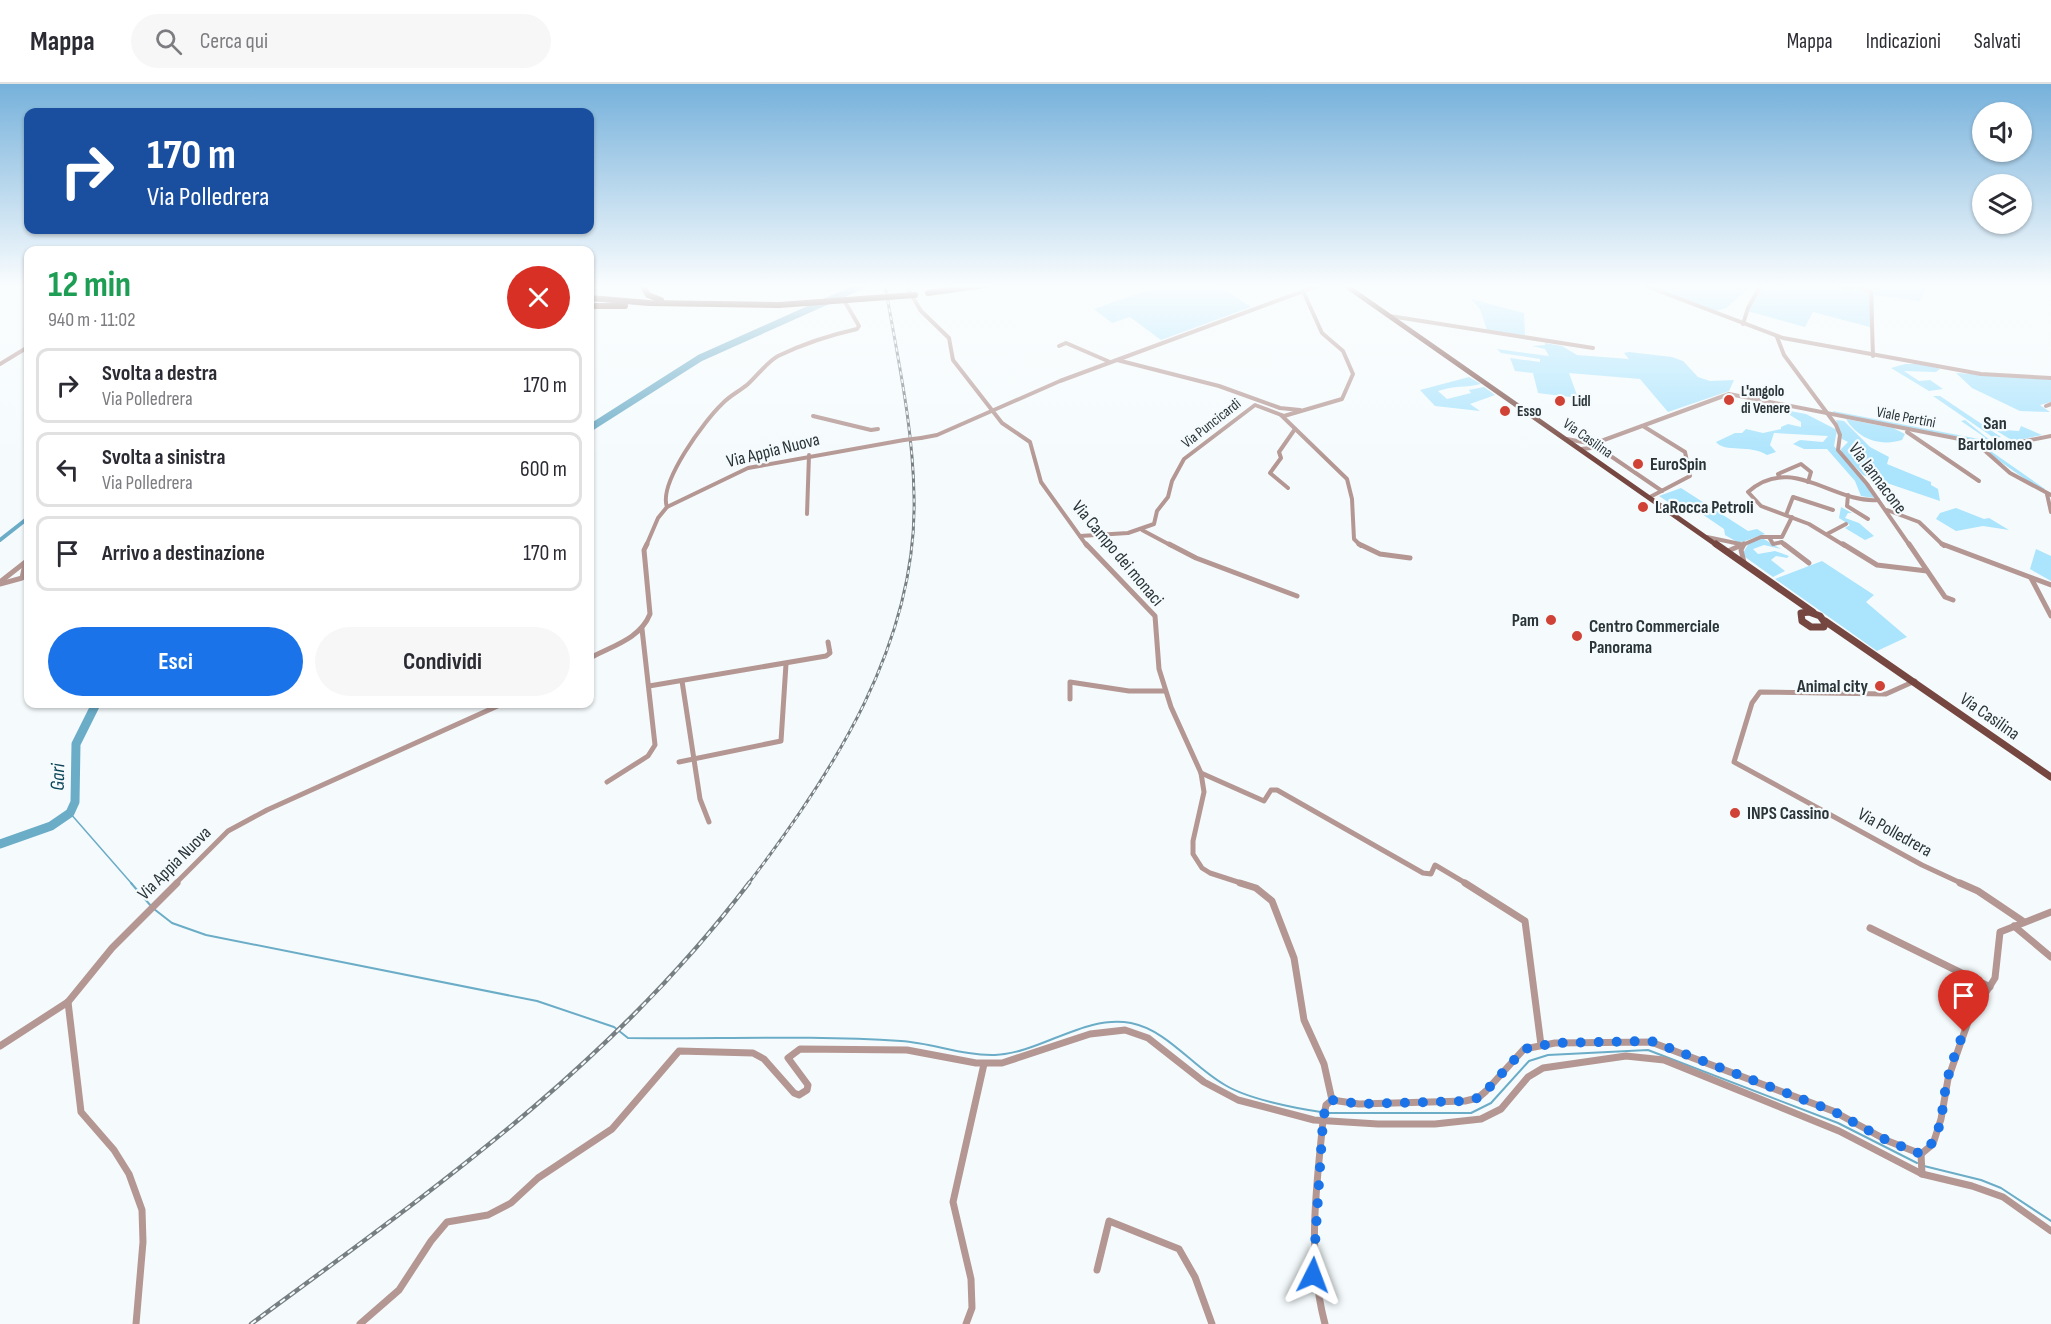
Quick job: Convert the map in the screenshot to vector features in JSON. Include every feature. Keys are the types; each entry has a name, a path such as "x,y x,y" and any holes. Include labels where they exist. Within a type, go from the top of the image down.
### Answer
{"main road":[{"name":"Via Casilina","path":"1428,343 2051,777"},
{"name":"Via Casilina","path":"1786,592 1799,607 1800,619 1804,624 1853,638"},
{"path":"1800,613 1813,612"},
{"path":"1821,628 1825,625 1825,621"}],"street":[{"path":"594,656 642,629 650,614 644,550 667,507 665,502 679,461 722,403 751,382 776,357 812,343"},
{"name":"Via Campo dei monaci","path":"950,343 953,360 1002,423 1030,442 1040,480 1080,536 1155,616 1159,669 1165,691 1201,773 1203,799 1192,842 1193,854 1202,868 1210,873 1256,888 1272,901 1294,958 1302,996 1304,1020 1324,1064 1329,1102"},
{"path":"1059,345 1066,343 1110,362"},
{"path":"921,438 937,435 1110,362 1163,343"},
{"name":"Via Puncicardi","path":"1142,530 1154,524 1157,511 1168,496 1172,481 1184,459 1255,405 1281,415 1342,399 1353,374 1343,351 1334,343"},
{"path":"1560,343 1593,348"},
{"name":"Via Iannacone","path":"1778,343 1779,349 1796,372 1807,382 1839,431 1838,450 1878,500 1945,597 1953,600"},
{"path":"1807,343 1999,376 2051,378"},
{"path":"1873,343 1873,356"},
{"path":"0,364 24,349"},
{"path":"1117,360 1174,377 1204,382 1280,408 1306,410"},
{"name":"Viale Pertini","path":"1592,446 1729,394 1975,442 2012,443 2051,436"},
{"path":"1281,415 1282,421 1295,429 1347,479 1354,539 1358,544 1385,556 1410,558"},
{"path":"813,416 871,430 878,429"},
{"path":"1643,426 1686,455 1689,478 1650,497"},
{"path":"1288,488 1270,473 1281,458 1279,452 1295,429"},
{"path":"1903,429 1979,481"},
{"name":"Via Appia Nuova","path":"667,507 740,470 809,455 921,438"},
{"path":"1564,438 1592,446 1662,491"},
{"path":"1975,442 1984,452 2049,494 2051,512"},
{"path":"1581,449 1587,444"},
{"path":"1581,449 1592,446"},
{"path":"1592,446 1593,458"},
{"path":"807,514 809,455"},
{"path":"1779,477 1778,474 1801,464 1811,472 1808,482"},
{"path":"1878,500 1872,501 1808,482 1779,477 1757,484 1749,494 1761,506 1827,534 1880,567 1927,572"},
{"path":"1848,495 1847,506 1868,519"},
{"path":"1728,551 1744,544 1785,535 1793,497 1833,510"},
{"path":"1885,510 1918,522 1944,546 2051,585"},
{"path":"1827,534 1846,524"},
{"path":"1080,536 1112,535 1142,530 1196,558 1297,596"},
{"path":"1707,537 1744,544"},
{"path":"1769,537 1773,544 1782,543"},
{"path":"1780,537 1782,543 1809,563"},
{"path":"1744,544 1741,554 1744,562"},
{"path":"0,583 24,564"},
{"path":"0,583 24,578"},
{"path":"2031,578 2051,616"},
{"path":"607,783 648,756 654,749 642,629"},
{"path":"649,686 826,656 830,653 828,642"},
{"path":"679,762 781,741 786,664"},
{"path":"682,681 700,799 709,822"},
{"name":"Via Polledrera","path":"1915,681 1886,694 1760,692 1756,694 1752,702 1734,762 1922,865 1978,891 2024,922"},
{"path":"1070,699 1070,682 1129,691 1165,691"},
{"name":"Via Appia Nuova","path":"0,1046 68,1002 160,897 211,845 246,820 494,708"},
{"path":"1201,773 1257,800 1264,801 1271,790 1277,790 1423,873 1431,874 1435,865 1520,916 1525,921 1541,1045"},
{"path":"1922,1173 1921,1157 1933,1144 1941,1119 1947,1079 1962,1036 1969,1019 1990,987 1998,966 1997,938 2000,932 2051,912"},
{"path":"2014,926 2051,957"},
{"path":"1870,928 1990,987"},
{"path":"68,1002 81,1112 114,1150 129,1174 142,1210 143,1242 136,1324"},
{"path":"360,1324 384,1307 398,1291 430,1241 447,1222 488,1215 503,1207 538,1178 591,1144 621,1120 673,1055 679,1052 753,1053 764,1059 794,1094 799,1095 807,1090 808,1085 795,1071 788,1058 800,1049 920,1051 984,1064 1011,1061 1103,1032 1128,1031 1148,1038 1188,1072 1222,1093 1275,1110 1324,1119 1424,1124 1460,1122 1494,1115 1529,1076 1543,1068 1626,1056 1649,1057 1664,1060 1796,1113 1922,1173 2003,1197 2051,1231"},
{"path":"1325,1324 1317,1301 1313,1275 1324,1119 1329,1102 1410,1104 1478,1098 1524,1049 1541,1045 1625,1040 1651,1041 1833,1111 1921,1157"},
{"path":"966,1324 972,1308 971,1279 953,1202 984,1064"},
{"path":"1097,1270 1109,1221 1179,1249 1195,1277 1212,1324"}],"shaded area":[{"path":"1545,343 1562,346 1577,355 1629,359 1624,353 1629,352 1672,357 1683,361 1698,377 1710,381 1734,380 1729,391 1668,412 1640,379 1569,373 1578,398 1538,393 1533,373 1515,371 1510,358 1540,362 1540,359 1501,353 1497,349 1549,356 1545,349 1532,346 1545,345"},
{"path":"1905,364 1926,364 1940,369 1936,372 1904,371 1919,381 1930,380 1943,389 1929,391 1891,368"},
{"path":"1956,373 2051,379 2051,402 2040,405 2050,412 2020,411 1972,388"},
{"path":"1469,377 1481,384 1438,391 1447,399 1484,387 1495,395 1470,404 1480,411 1435,406 1420,390"},
{"path":"1933,396 1940,396 2001,437 1994,438"},
{"path":"1790,411 1806,414 1837,430 1834,446 1866,482 1874,498 1861,496 1855,481 1827,449 1804,449 1793,444 1800,440 1823,442 1828,436 1774,433 1770,445 1776,452 1767,455 1753,450 1725,447 1716,442 1735,433 1742,433 1746,429 1763,433 1781,429 1788,424 1801,427 1801,422 1790,415"},
{"path":"1833,411 1979,439 1983,436 1961,421 1965,420 1991,441 1984,442 1834,415"},
{"path":"1846,419 1893,428 1905,434 1902,440 1894,442 1870,440 1857,432"},
{"path":"1836,420 1844,421 1870,447 1889,457 1887,464 1931,482 1931,485 1938,489 1940,501 1863,475 1842,453 1841,449 1848,442 1842,439"},
{"path":"1992,424 2005,430 2019,431 2021,426 2042,435 2013,441 1992,428"},
{"path":"1987,445 2017,445 2022,448 1994,449 1992,452 2045,489 2041,490 1985,451"},
{"path":"1681,488 1748,531 1757,529 1765,534 1739,543 1725,535 1724,529 1686,503 1679,509 1659,496"},
{"path":"1841,507 1852,513 1848,513 1845,518 1859,523 1874,536 1865,540 1845,528 1850,525 1839,518"},
{"path":"1956,508 1984,519 1989,518 2009,530 1983,526 1956,531 1936,519 1940,513"},
{"path":"1762,538 1781,549 1764,545 1753,549 1758,554 1775,551 1789,556 1787,558 1776,556 1771,560 1785,571 1773,577 1745,557 1743,553 1749,543"},
{"path":"2036,549 2051,556 2051,581 2030,569"},
{"path":"1822,561 1874,595 1866,602 1907,637 1877,651 1775,579"}],"waterway":[{"path":"594,425 700,358 734,343"},
{"path":"0,540 24,521"},
{"name":"Gari","path":"0,844 51,826 70,813 75,802 76,744 94,708"},
{"path":"70,813 132,884"},
{"path":"131,883 151,906"},
{"path":"154,909 172,923 206,935 537,1001 614,1027 628,1038 867,1039 913,1042 971,1054 995,1055 1029,1048 1097,1024 1131,1023 1156,1033 1213,1077 1235,1090 1272,1102 1321,1112"},
{"path":"1329,1113 1471,1113 1491,1103 1529,1061 1548,1055 1648,1050 1838,1123 1917,1163"},
{"path":"1924,1166 1981,1180 2001,1188 2051,1221"}],"railway":[{"path":"748,884 780,841 839,751 886,654 902,603 912,550 914,496 911,443 895,343"},
{"path":"251,1324 452,1173 516,1122 579,1067 638,1010 695,949 749,883"}],"place":[{"name":"L'angolo di Venere","path":"1729,400"},
{"name":"Lidl","path":"1560,401"},
{"name":"Esso","path":"1505,411"},
{"name":"EuroSpin","path":"1638,464"},
{"name":"LaRocca Petroli","path":"1643,507"},
{"name":"Pam","path":"1551,620"},
{"name":"Centro Commerciale Panorama","path":"1577,636"},
{"name":"Animal city","path":"1880,686"},
{"name":"INPS Cassino","path":"1735,813"}],"district":[{"name":"San Bartolomeo","path":"1995,433"}],"route":[{"path":"1313,1275 1323,1121 1326,1104 1332,1100 1359,1104 1465,1101 1478,1098 1486,1091 1506,1066 1524,1049 1581,1041 1651,1041 1833,1111 1888,1141 1921,1154 1933,1144 1941,1119 1947,1079 1964,1032"}]}
